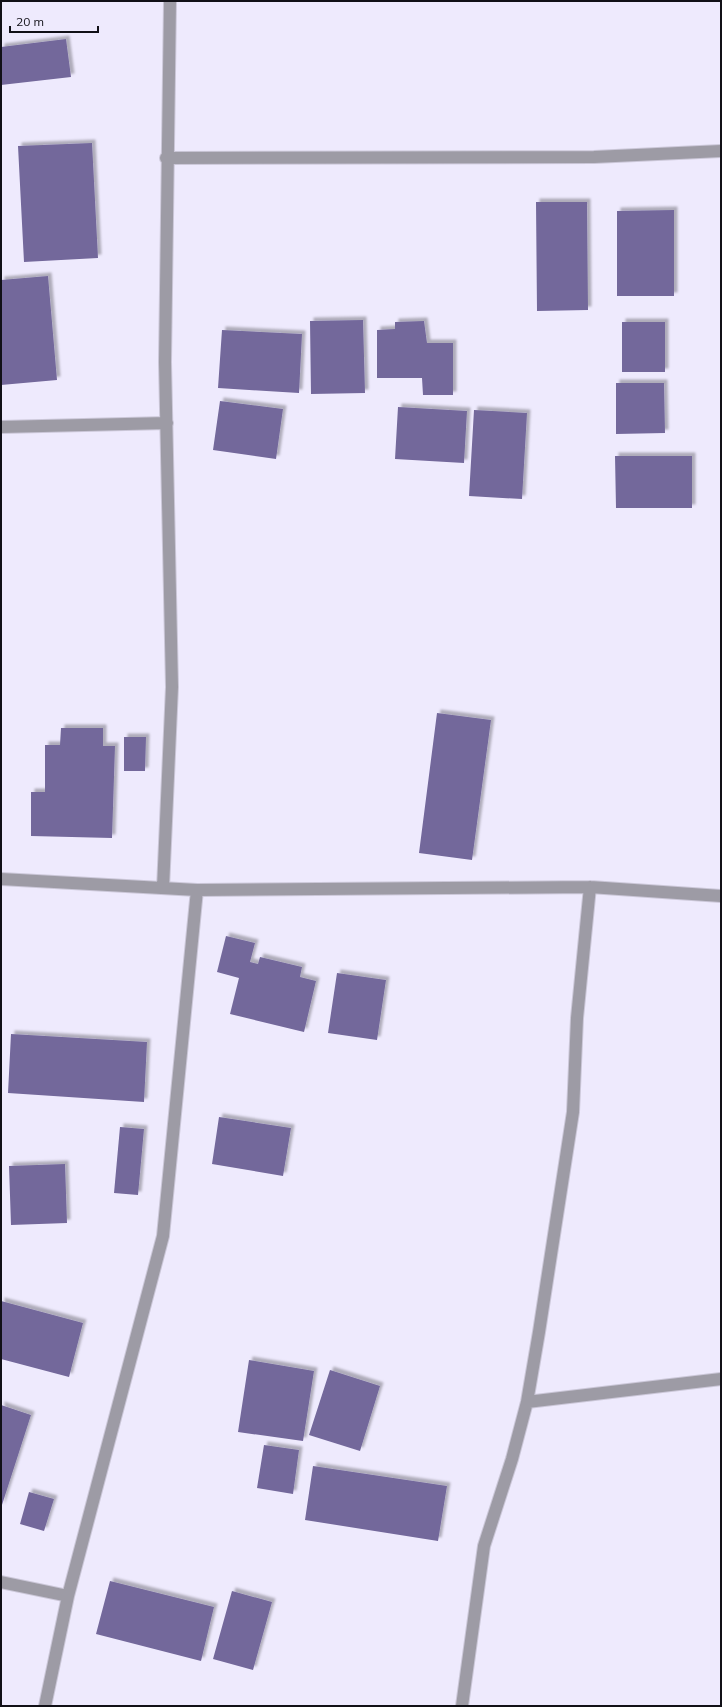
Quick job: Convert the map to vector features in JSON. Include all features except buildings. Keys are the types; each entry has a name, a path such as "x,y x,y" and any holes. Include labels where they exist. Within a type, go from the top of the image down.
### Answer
{"street":[{"path":"163,888 172,687 167,422 166,158 170,1"},
{"path":"166,158 594,157 721,151"},
{"path":"1,427 167,422"},
{"path":"1,879 197,890 590,887 721,896"},
{"path":"462,1706 484,1546 512,1459 527,1402 573,1112 577,1018 590,887"},
{"path":"45,1706 68,1596 163,1236 197,890"},
{"path":"527,1402 721,1379"},
{"path":"1,1582 68,1596"}]}
